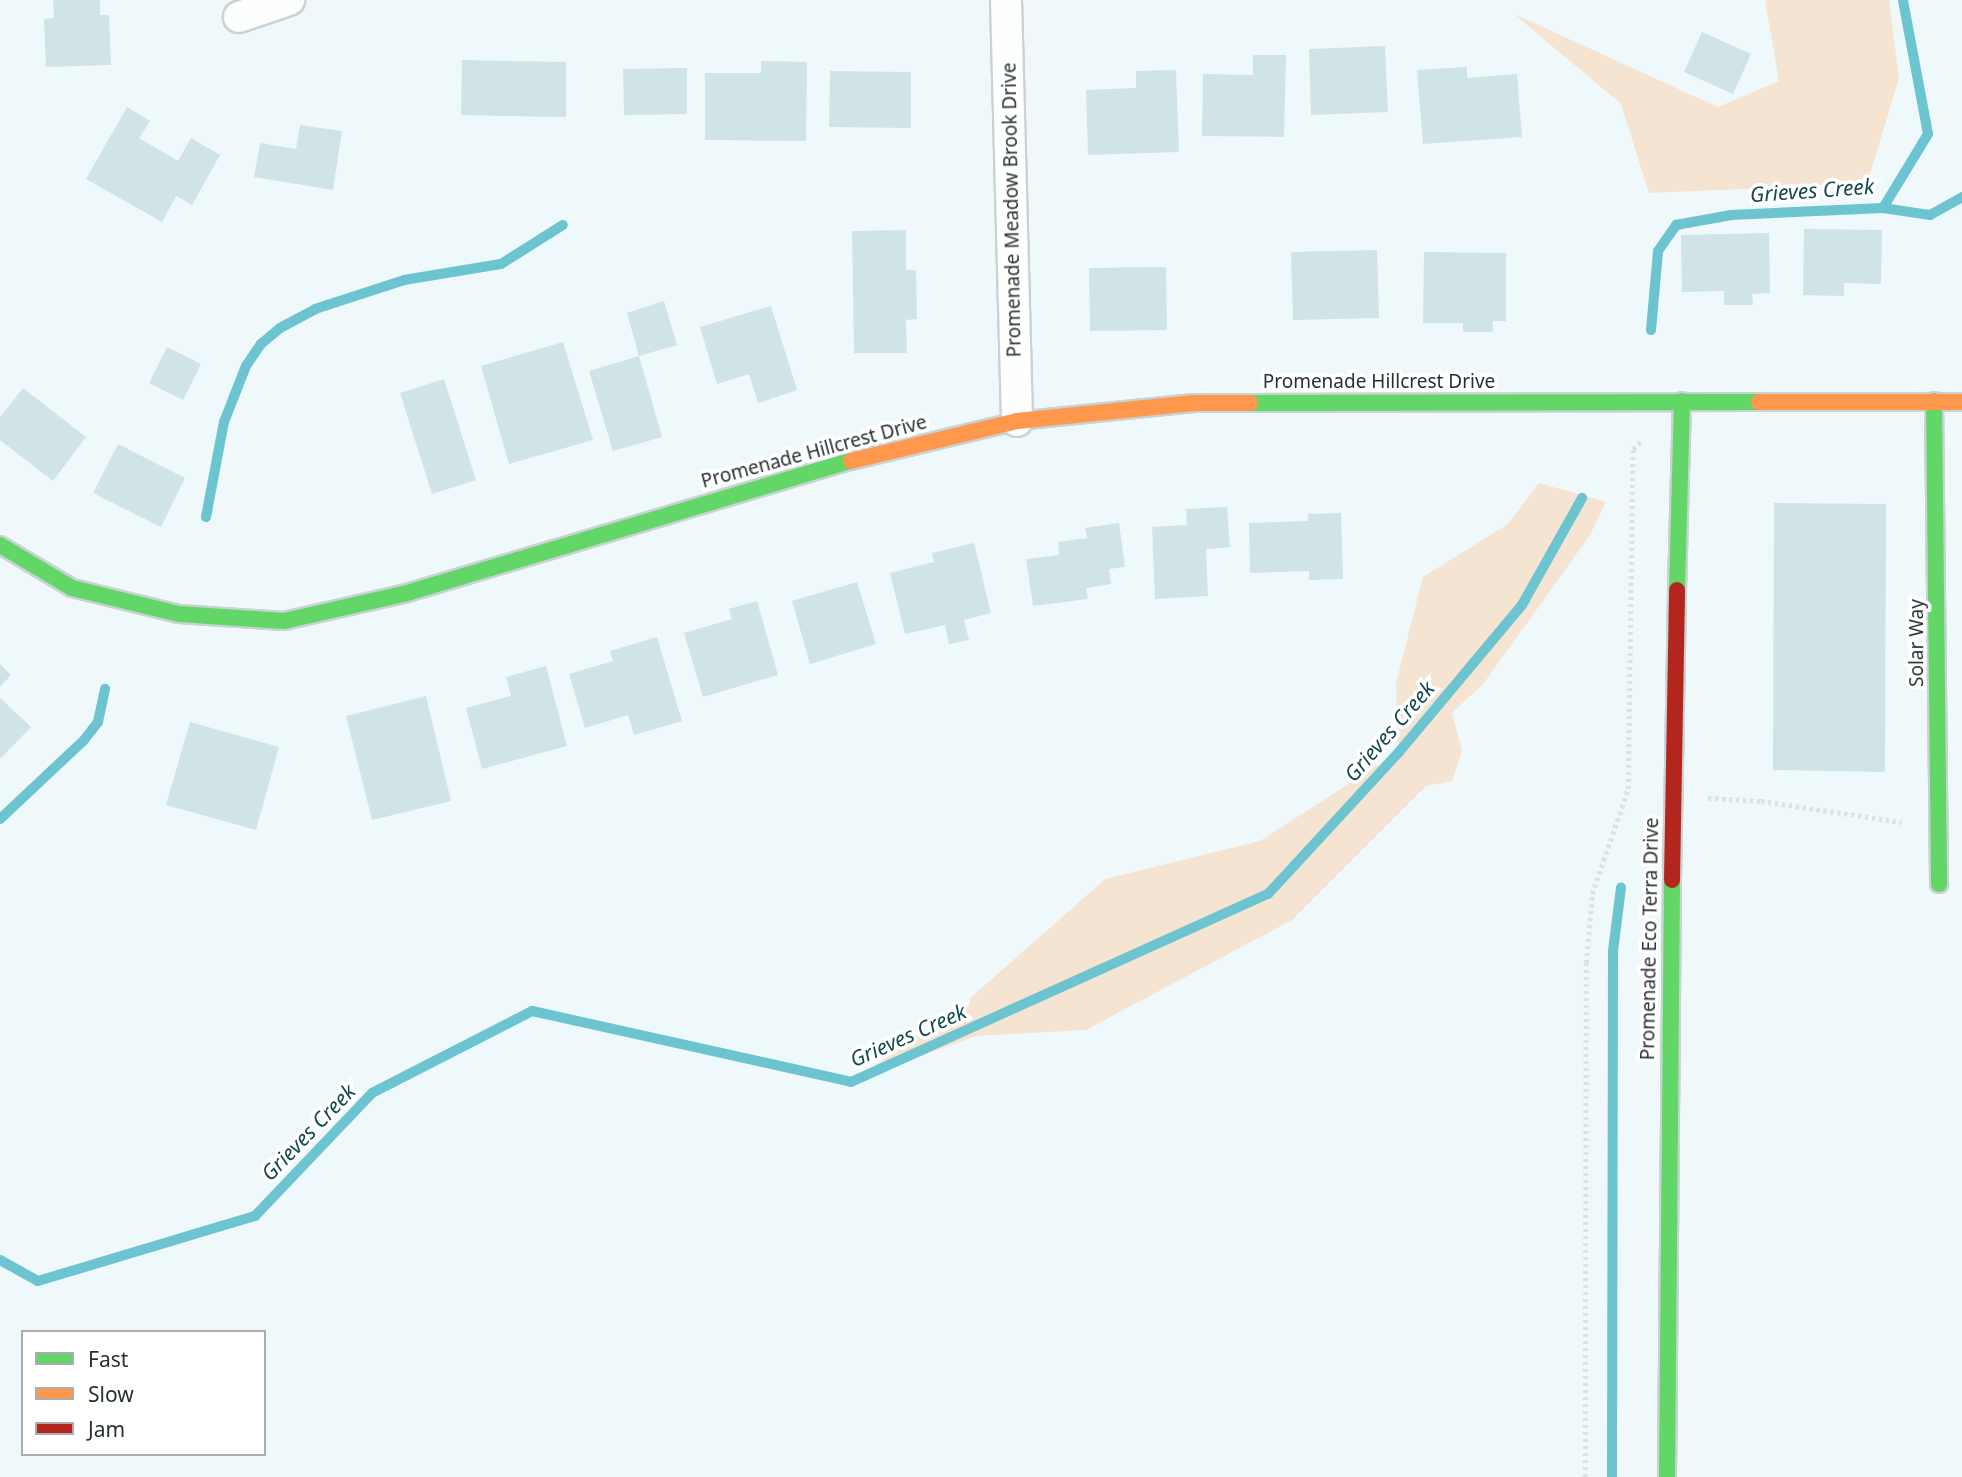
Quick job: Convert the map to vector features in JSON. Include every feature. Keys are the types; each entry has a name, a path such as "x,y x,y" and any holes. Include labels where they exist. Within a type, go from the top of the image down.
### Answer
{"street":[{"path":"239,17 289,0"},
{"name":"Promenade Meadow Brook Drive","path":"1006,0 1017,421"},
{"name":"Promenade Eco Terra Drive","path":"1667,1477 1672,796 1682,401"},
{"name":"Solar Way","path":"1934,401 1939,884"},
{"name":"Promenade Hillcrest Drive","path":"0,545 72,588 179,614 284,621 407,593 884,451 1017,421 1194,403 1962,402"}],"path":[{"path":"1585,1477 1586,963 1592,894 1628,789 1633,449"},
{"path":"1672,796 1761,801 1938,828"}],"shaded area":[{"path":"1765,0 1889,0 1899,78 1867,184 1649,193 1621,104 1514,14 1718,107 1779,81"},
{"path":"1539,483 1606,502 1590,535 1484,683 1452,713 1462,751 1452,781 1426,786 1292,920 1086,1030 976,1036 851,1082 966,1002 1105,879 1260,841 1398,752 1396,683 1423,577 1508,524"}],"building":[{"path":"53,0 100,0 100,15 109,15 111,65 46,67 44,19 54,18"},
{"path":"1702,32 1751,54 1733,94 1684,72"},
{"path":"1385,46 1388,112 1311,115 1309,49"},
{"path":"1253,55 1286,55 1284,137 1202,136 1203,74 1253,75"},
{"path":"462,60 566,62 566,117 461,115"},
{"path":"761,61 807,62 806,141 705,140 705,73 761,73"},
{"path":"1467,67 1467,78 1517,74 1522,137 1423,144 1417,70"},
{"path":"687,68 687,114 624,115 623,69"},
{"path":"1176,70 1179,152 1088,155 1086,90 1136,88 1136,71"},
{"path":"830,71 911,72 911,128 829,127"},
{"path":"127,107 150,121 139,138 178,161 191,138 220,155 192,205 176,196 162,222 86,179"},
{"path":"300,125 342,131 333,190 254,177 260,143 296,149"},
{"path":"1804,229 1882,230 1881,284 1844,283 1844,296 1803,295"},
{"path":"906,230 906,270 916,270 917,319 906,320 907,353 854,353 852,231"},
{"path":"1769,233 1770,293 1752,294 1753,305 1724,305 1724,291 1682,292 1681,235"},
{"path":"1377,250 1379,318 1293,320 1291,252"},
{"path":"1424,252 1506,253 1506,321 1493,321 1493,332 1463,332 1463,323 1423,323"},
{"path":"1166,267 1167,330 1090,331 1089,268"},
{"path":"664,301 677,345 639,356 627,313"},
{"path":"771,306 797,390 758,403 749,374 717,384 700,327"},
{"path":"563,342 593,440 509,464 481,366"},
{"path":"167,347 201,364 183,400 149,383"},
{"path":"639,356 662,437 613,451 589,371"},
{"path":"444,379 476,480 432,494 400,393"},
{"path":"23,388 86,437 53,481 0,440 0,417"},
{"path":"118,444 185,478 161,527 93,493"},
{"path":"1774,503 1886,504 1885,772 1773,770"},
{"path":"1227,507 1230,547 1206,549 1208,596 1155,599 1152,527 1187,525 1186,509"},
{"path":"1341,513 1343,579 1309,580 1309,571 1250,573 1249,523 1308,521 1308,514"},
{"path":"1119,523 1125,567 1109,569 1111,584 1086,588 1088,599 1033,606 1026,559 1059,555 1058,542 1087,538 1085,528"},
{"path":"974,543 991,613 964,620 969,640 949,644 945,625 905,634 890,573 934,562 932,553"},
{"path":"857,582 876,644 810,664 792,601"},
{"path":"757,601 778,675 703,697 684,633 732,619 729,609"},
{"path":"657,637 682,721 634,735 628,715 585,728 569,674 613,661 610,651"},
{"path":"0,664 11,675 0,687"},
{"path":"546,666 567,746 482,769 466,708 511,696 506,677"},
{"path":"426,696 451,801 372,820 346,716"},
{"path":"0,698 31,727 0,759"},
{"path":"190,722 279,747 256,830 166,805"}],"waterway":[{"name":"Grieves Creek","path":"1651,330 1658,251 1676,225 1731,215 1883,208 1928,134 1903,0"},
{"path":"1883,208 1930,215 1962,197"},
{"path":"206,517 224,422 246,366 261,344 280,328 315,309 404,280 501,264 563,225"},
{"name":"Grieves Creek","path":"0,1260 38,1281 255,1216 372,1093 532,1011 851,1082 1268,894 1399,752 1522,605 1582,498"},
{"path":"0,819 84,740 98,722 105,689"},
{"path":"1612,1477 1613,951 1621,888"}],"traffic: fast":[{"path":"1677,590 1682,401"},
{"path":"1934,401 1939,884"},
{"path":"1250,403 1759,402"},
{"path":"0,545 72,588 179,614 284,621 407,593 851,461"},
{"path":"1667,1477 1672,880"}],"traffic: slow":[{"path":"1759,402 1962,402"},
{"path":"851,461 1017,421 1194,403 1250,403"}],"traffic: jam":[{"path":"1672,880 1677,590"}]}
